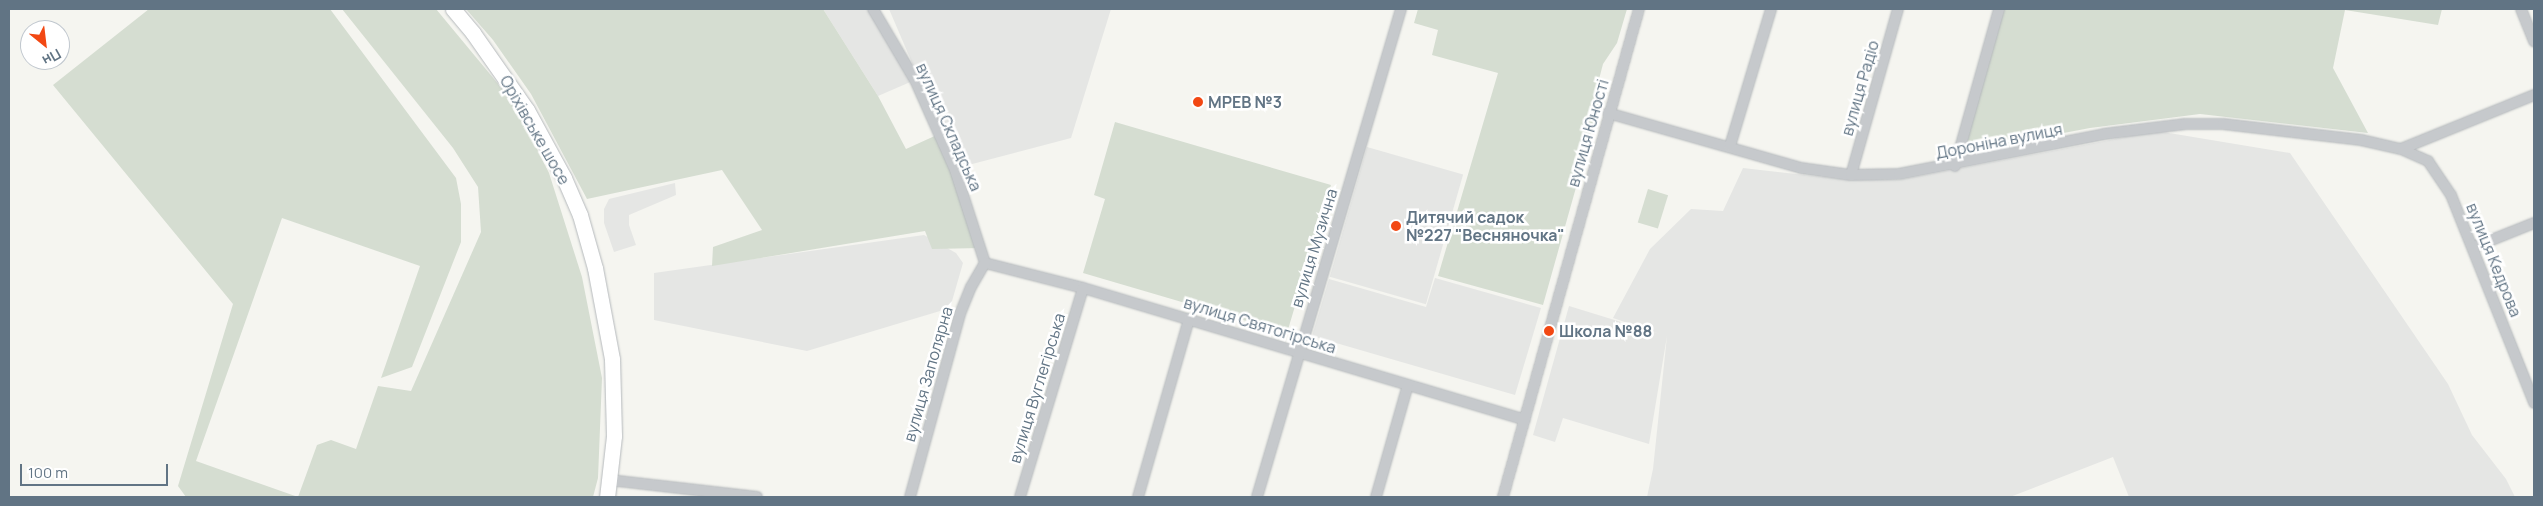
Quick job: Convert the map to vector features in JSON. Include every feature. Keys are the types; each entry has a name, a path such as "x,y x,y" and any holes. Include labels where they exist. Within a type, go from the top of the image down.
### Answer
{"highway":[{"name":"Оріхівське шосе","path":"453,9 506,78 564,178 593,259 607,322 615,392 610,480 607,497"}],"street":[{"name":"вулиця Складська","path":"873,9 915,80 955,170 985,263"},
{"name":"вулиця Музична","path":"1257,497 1298,352 1401,9"},
{"name":"вулиця Юності","path":"1503,497 1608,113 1639,9"},
{"path":"1730,146 1771,9"},
{"name":"вулиця Радіо","path":"1851,175 1898,9"},
{"path":"1955,166 1999,9"},
{"path":"2521,9 2534,42"},
{"path":"2401,149 2534,95"},
{"name":"Дороніна вулиця","path":"1608,113 1730,146 1801,168 1851,175 1899,174 1955,166 2104,134 2185,124 2223,124 2360,140 2401,149"},
{"name":"вулиця Кедрова","path":"2401,149 2419,155 2435,169 2451,195 2474,247 2534,403"},
{"path":"2474,247 2534,223"},
{"name":"вулиця Святогірська","path":"985,263 1083,288 1525,420"},
{"name":"вулиця Заполярна","path":"910,497 960,314 971,286 985,263"},
{"name":"вулиця Вуглегірська","path":"1020,497 1083,288"},
{"path":"1138,497 1188,320"},
{"path":"1376,497 1408,385"},
{"path":"610,480 757,497"}],"shaded area":[{"path":"149,9 330,9 456,178 461,204 461,242 412,367 381,378 420,266 282,218 196,461 298,497 186,497 178,486 233,304 53,85"},
{"path":"342,9 436,9 514,103 549,173 582,277 602,378 598,478 593,497 298,497 317,445 331,440 356,449 378,386 411,391 481,232 478,187 453,148"},
{"path":"466,9 823,9 878,96 906,149 939,134 981,248 932,249 925,231 712,266 713,247 762,230 722,170 587,199 531,94 493,40"},
{"path":"823,9 873,9 915,80 878,96"},
{"path":"889,9 1111,9 1071,138 957,168"},
{"path":"1418,9 1627,9 1617,43 1603,64 1597,87 1600,102 1543,305 1438,276 1498,73 1432,55 1438,30 1414,23"},
{"path":"2004,9 2442,9 2438,25 2345,10 2333,68 2368,133 2200,114 2090,128 1963,152"},
{"path":"1115,122 1331,185 1287,333 1083,273 1105,199 1094,195"},
{"path":"2157,131 2290,153 2448,384 2472,435 2506,479 2515,497 2129,497 2113,457 2010,497 1647,497 1653,469 1667,336 1649,444 1563,418 1555,442 1533,435 1569,306 1660,334 1613,318 1650,249 1691,209 1723,211 1743,168 1850,180 1899,180"},
{"name":"Дитячий садок №227 \"Весняночка\"","path":"1367,147 1463,175 1426,304 1330,277"},
{"path":"675,183 676,195 629,215 629,225 636,245 614,252 604,223 604,209 609,199"},
{"path":"1648,189 1668,195 1658,229 1638,222"},
{"path":"924,235 956,253 963,263 950,308 807,351 654,320 654,273"},
{"path":"1435,278 1541,308 1515,395 1312,336 1329,279 1426,307"}],"place":[{"name":"МРЕВ №3","path":"1198,102"},
{"name":"Дитячий садок №227 \"Весняночка\"","path":"1396,226"},
{"name":"Школа №88","path":"1549,331"}]}
